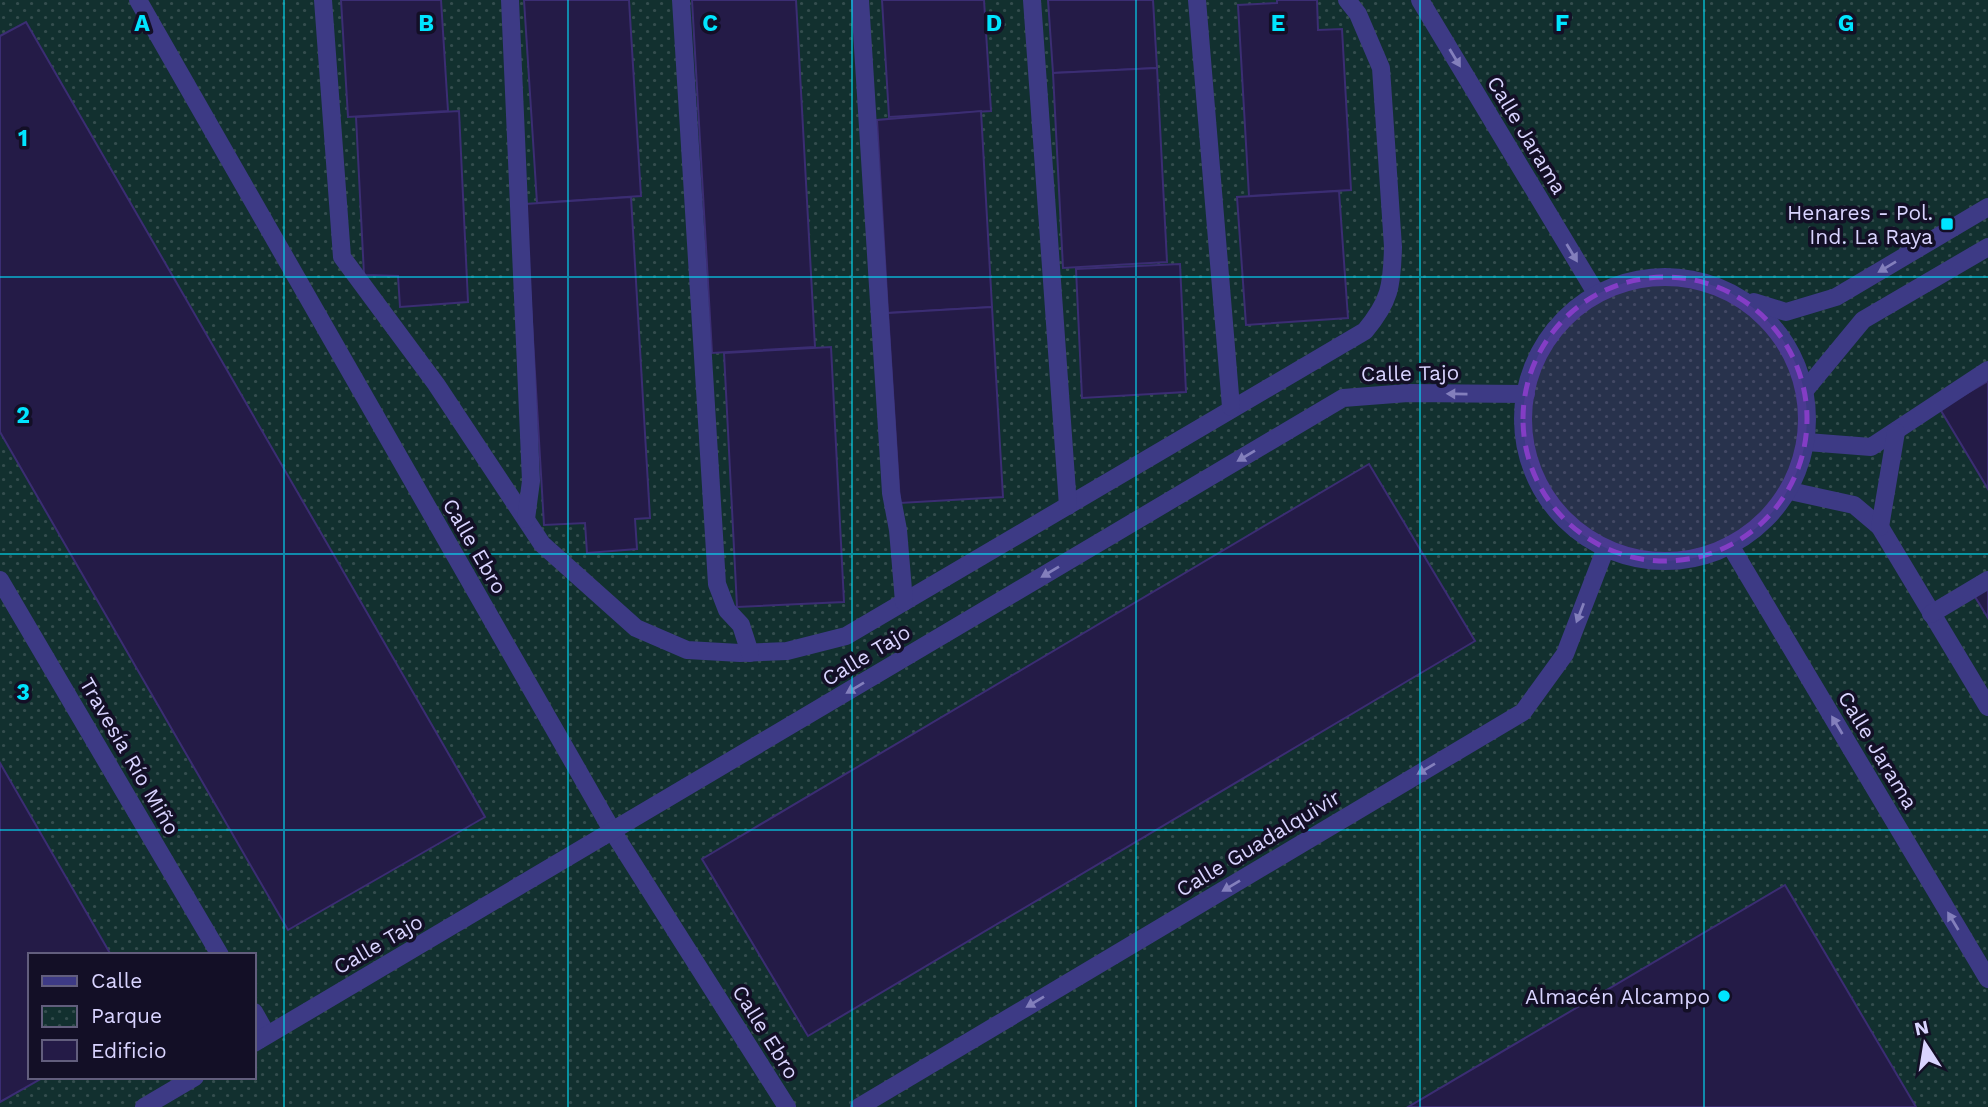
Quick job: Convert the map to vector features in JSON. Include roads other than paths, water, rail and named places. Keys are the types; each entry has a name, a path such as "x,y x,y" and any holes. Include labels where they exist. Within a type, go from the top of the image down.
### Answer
{"street":[{"name":"Calle Ebro","path":"138,0 613,832 787,1107"},
{"path":"323,0 342,257 436,384 542,544 636,628 687,650 750,653 787,651 846,636 1231,407 1365,331 1384,307 1392,275 1393,247 1381,68 1358,14 1347,0"},
{"path":"510,0 531,481 526,519"},
{"path":"681,0 717,584 727,610 741,625 750,653"},
{"path":"860,0 891,493 898,530 904,602"},
{"path":"1032,0 1068,506"},
{"path":"1197,0 1231,407"},
{"name":"Calle Jarama","path":"1420,0 1596,293"},
{"path":"1747,300 1774,325 1787,344 1806,389 1807,442 1790,491 1755,531 1709,556 1657,562 1605,550 1562,519 1533,476 1521,424 1529,372 1555,327 1596,293 1646,277 1699,279 1747,300 1786,312 1836,297 1988,207"},
{"path":"1806,389 1863,320 1988,247"},
{"path":"1807,442 1871,447 1988,370"},
{"name":"Calle Tajo","path":"261,1039 1343,398 1408,393 1526,394"},
{"path":"1880,527 1896,432"},
{"path":"1790,491 1854,505 1880,527 1988,707"},
{"name":"Calle Jarama","path":"1730,545 1988,979"},
{"name":"Calle Guadalquivir","path":"859,1107 1523,712 1565,654 1605,550"},
{"name":"Travesía Río Miño","path":"0,580 219,953"},
{"path":"1931,614 1988,580"},
{"path":"256,1020 261,1039"},
{"path":"144,1107 192,1079"}],"place":[{"name":"Henares - Pol. Ind. La Raya","path":"1947,224"},
{"name":"Almacén Alcampo","path":"1724,996"}]}
